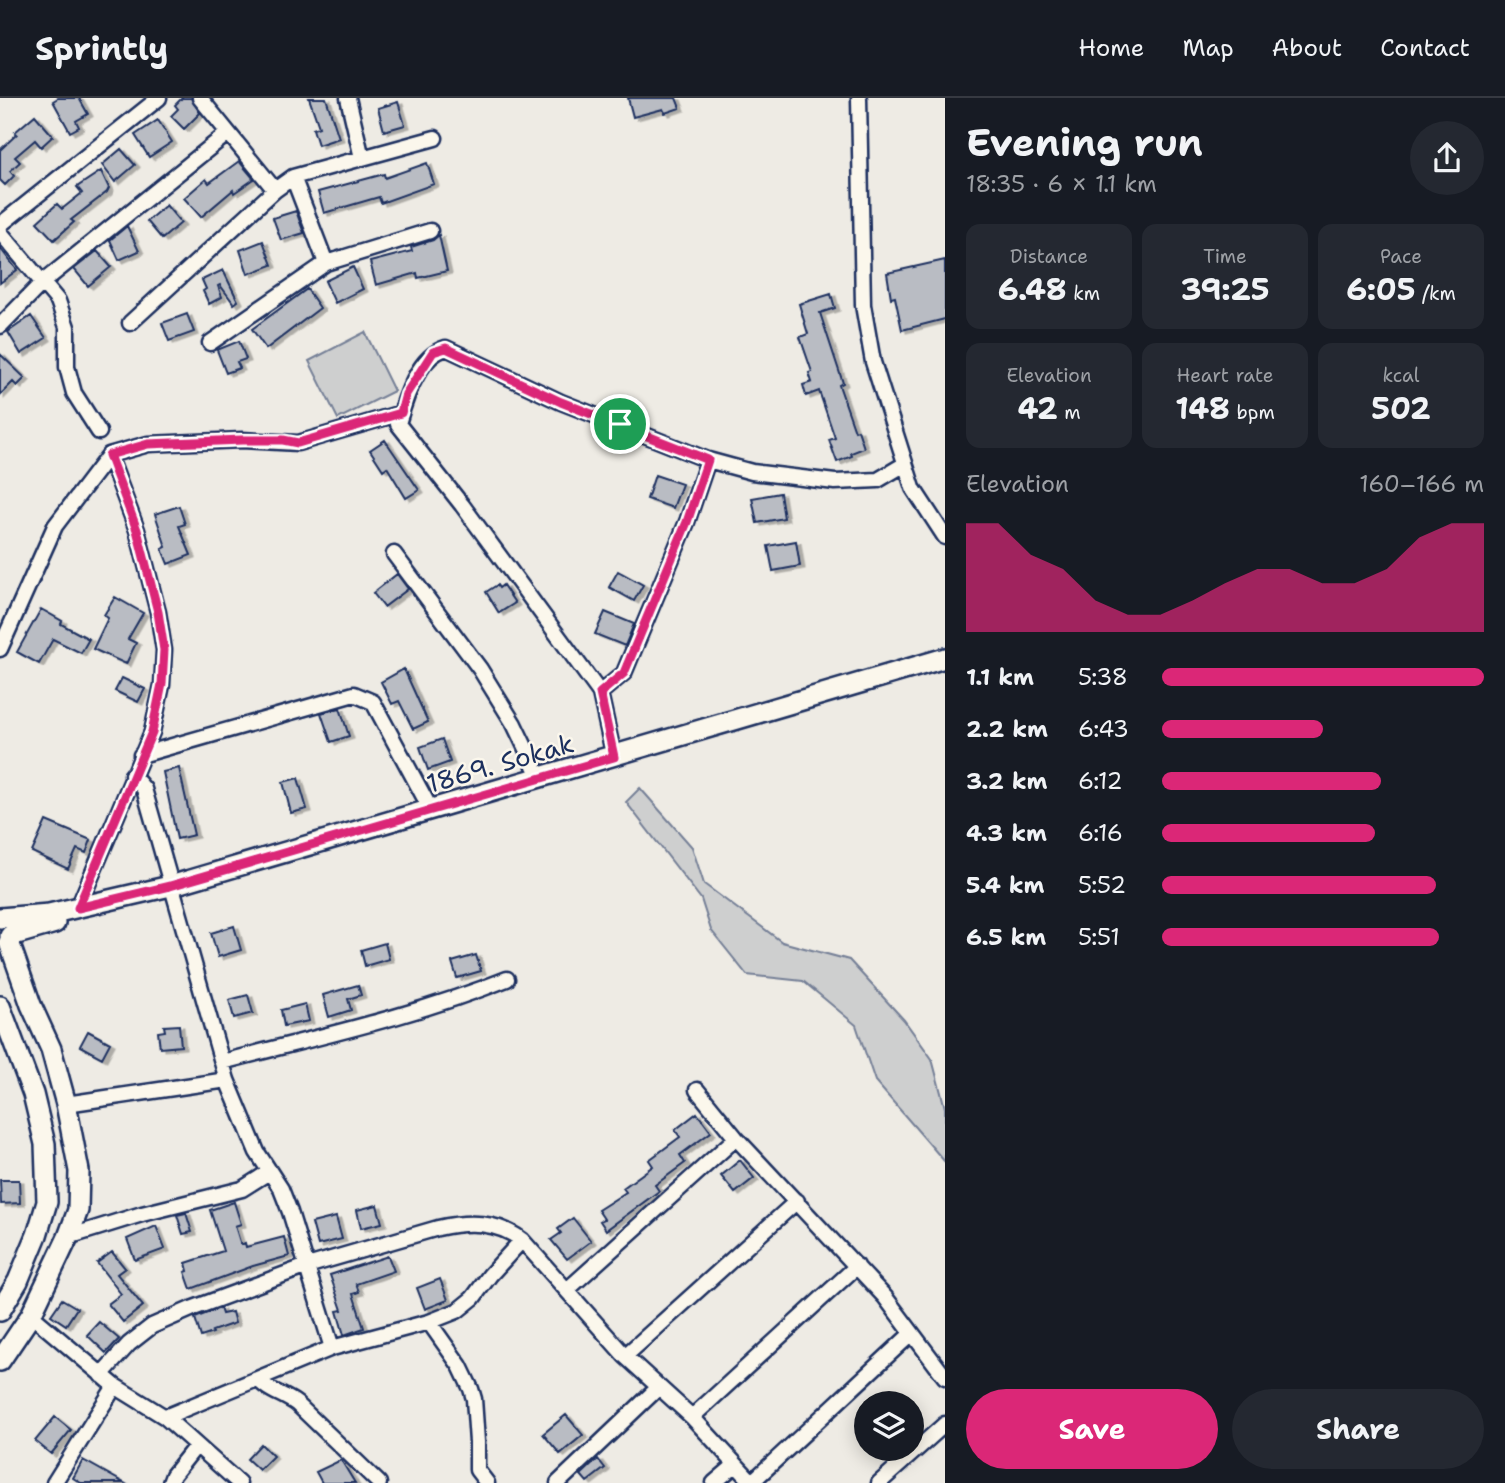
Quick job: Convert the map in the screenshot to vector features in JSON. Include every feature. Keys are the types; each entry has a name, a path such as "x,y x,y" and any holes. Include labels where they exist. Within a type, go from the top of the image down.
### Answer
{"main road":[{"name":"1869. Sokak","path":"4,934 32,917 170,886 945,658"},
{"name":"1869. Sokak","path":"4,934 41,927 149,891"},
{"path":"21,975 23,949 41,927"},
{"path":"0,1361 31,1315 68,1237 78,1210 79,1171 66,1104 51,1049 4,934"},
{"path":"0,1006 33,1094 46,1144 47,1202 18,1281 0,1311"}],"street":[{"path":"0,225 159,98"},
{"path":"200,98 275,190"},
{"path":"348,98 362,158"},
{"path":"859,98 863,305 876,375 913,488 945,537"},
{"path":"0,326 43,282 228,133"},
{"path":"130,323 275,190 293,177 435,138"},
{"path":"293,177 326,263"},
{"path":"209,343 326,263 430,231"},
{"path":"0,232 58,302 67,327 67,367 74,393 99,432"},
{"path":"614,757 600,693 462,505 398,425 406,394 433,352 446,348 561,402 708,460 752,472 835,482 878,480 905,464"},
{"path":"0,649 55,526 109,455 148,444 242,440 283,440 298,443 401,413"},
{"path":"78,908 152,732 162,684 164,650 158,612 137,530 109,455"},
{"path":"600,693 624,673 687,522 708,460"},
{"path":"394,554 480,669 514,724 540,778"},
{"path":"141,755 354,694 373,702 431,810"},
{"path":"132,775 144,789 227,1080 257,1152 281,1189 299,1238 332,1348"},
{"path":"222,1062 400,1015 467,995 507,979"},
{"path":"66,1104 227,1080"},
{"path":"697,1090 736,1138 885,1297 945,1377"},
{"path":"567,1290 736,1138"},
{"path":"68,1237 142,1214 242,1189 270,1172"},
{"path":"625,1356 797,1201"},
{"path":"101,1375 129,1344 152,1326 191,1309 307,1266 459,1223 495,1226 522,1240 625,1356 692,1417 752,1482 912,1333"},
{"path":"165,1417 332,1348 429,1322 457,1311 473,1298 489,1275 522,1240"},
{"path":"692,1417 857,1266"},
{"path":"31,1315 115,1386 165,1417 239,1483"},
{"path":"429,1322 460,1366 471,1389 477,1431 477,1470 486,1483"},
{"path":"258,1379 262,1385 286,1395 297,1404 379,1483"},
{"path":"54,1483 115,1386"},
{"path":"558,1483 659,1387"},
{"path":"878,1483 945,1424"},
{"path":"170,1483 173,1475 196,1446"},
{"path":"714,1483 735,1465"}],"shaded area":[{"path":"365,332 394,391 338,419 309,361"},
{"path":"640,788 692,847 704,884 782,942 849,960 904,1020 932,1059 945,1108 945,1162 875,1081 856,1025 803,981 747,975 711,930 701,899 626,802"}],"building":[{"path":"58,98 79,98 88,114 76,121 79,127 70,132 53,101"},
{"path":"182,98 191,98 200,113 184,129 171,116 178,109 175,105"},
{"path":"309,98 326,98 339,138 318,145 313,129 319,127"},
{"path":"628,98 676,98 680,108 665,113 663,109 633,117"},
{"path":"398,102 405,125 384,131 378,108"},
{"path":"35,115 53,136 41,147 35,140 15,157 20,162 10,171 14,176 5,185 0,180 0,150 17,134 15,132"},
{"path":"158,120 172,142 149,157 135,135"},
{"path":"121,149 135,165 115,182 102,165"},
{"path":"239,161 254,179 234,193 233,190 201,217 184,198 206,179 209,183"},
{"path":"427,163 434,184 381,203 379,197 324,213 318,192 384,174 385,178"},
{"path":"101,171 109,188 107,192 71,220 74,222 54,240 37,222 57,204 62,209 82,193 77,187"},
{"path":"166,205 181,223 162,239 147,221"},
{"path":"296,211 304,233 281,240 273,218"},
{"path":"127,226 139,251 119,260 110,240"},
{"path":"439,235 447,271 418,278 417,273 376,285 370,262 412,251 411,247 433,240"},
{"path":"263,241 272,265 248,274 240,250"},
{"path":"0,248 17,270 0,283"},
{"path":"97,251 111,267 88,286 74,269"},
{"path":"945,260 945,319 902,330 895,297 891,298 887,273"},
{"path":"353,267 363,289 335,303 325,281"},
{"path":"223,270 238,301 234,304 220,285 218,286 222,297 209,304 203,291 206,289 202,280"},
{"path":"307,289 320,308 266,349 252,329"},
{"path":"831,294 835,308 820,313 843,383 839,385 864,448 837,462 829,440 835,438 819,391 806,396 803,385 812,382 809,373 812,372 800,337 808,334 799,304"},
{"path":"187,314 194,332 169,341 162,323"},
{"path":"31,316 46,338 21,354 8,332"},
{"path":"239,341 246,359 237,362 240,368 226,373 217,350"},
{"path":"0,354 25,378 17,386 13,382 0,395"},
{"path":"385,440 419,490 406,498 387,467 383,470 370,450"},
{"path":"655,475 682,484 673,508 647,499"},
{"path":"780,493 784,518 757,523 752,498"},
{"path":"179,506 185,524 179,526 191,555 168,564 162,549 166,547 155,514"},
{"path":"796,541 800,566 773,571 768,546"},
{"path":"618,571 643,585 634,601 609,587"},
{"path":"397,574 408,589 384,607 373,593"},
{"path":"497,585 499,588 503,585 515,603 499,613 486,592"},
{"path":"115,597 143,613 128,639 136,643 126,664 93,649 108,618 104,615"},
{"path":"41,609 62,621 61,624 89,639 81,653 53,639 39,664 17,652"},
{"path":"605,612 634,624 625,646 595,634"},
{"path":"404,669 428,722 413,729 399,701 392,704 381,682"},
{"path":"122,678 145,689 138,702 115,691"},
{"path":"340,708 349,736 331,742 321,713"},
{"path":"442,739 450,762 428,770 420,747"},
{"path":"179,768 194,835 177,839 163,772"},
{"path":"298,778 307,809 291,813 283,782"},
{"path":"46,821 91,840 86,853 77,849 68,869 32,852"},
{"path":"234,926 241,950 218,957 211,933"},
{"path":"385,943 389,959 365,966 361,950"},
{"path":"476,955 481,971 457,978 452,962"},
{"path":"358,985 361,995 348,999 351,1010 329,1017 323,995"},
{"path":"248,995 253,1013 234,1018 229,1000"},
{"path":"305,1004 309,1021 284,1026 281,1010"},
{"path":"179,1025 181,1046 160,1048 158,1032 165,1031 164,1026"},
{"path":"88,1031 110,1043 102,1058 80,1046"},
{"path":"697,1113 711,1132 680,1155 685,1163 655,1185 659,1191 606,1230 600,1221 604,1219 598,1210 626,1192 623,1188 653,1166 649,1160 680,1137 675,1130"},
{"path":"740,1160 754,1178 735,1193 721,1176"},
{"path":"0,1180 19,1180 20,1203 1,1204"},
{"path":"234,1202 241,1224 235,1226 241,1245 245,1243 246,1247 284,1237 289,1256 191,1289 185,1272 188,1271 186,1263 223,1251 210,1210"},
{"path":"377,1205 382,1223 361,1228 357,1210"},
{"path":"186,1213 192,1232 183,1234 177,1215"},
{"path":"336,1217 342,1239 318,1245 312,1223"},
{"path":"573,1218 591,1241 567,1259 551,1240 561,1233 558,1229"},
{"path":"156,1226 165,1249 135,1260 127,1239"},
{"path":"112,1252 125,1268 117,1274 143,1306 123,1322 108,1304 121,1294 97,1263"},
{"path":"388,1256 394,1271 356,1284 359,1292 353,1294 364,1328 344,1335 337,1311 342,1310 330,1275"},
{"path":"440,1279 448,1300 425,1309 417,1288"},
{"path":"62,1299 77,1308 66,1325 51,1315"},
{"path":"220,1308 222,1314 232,1312 235,1323 201,1337 195,1318"},
{"path":"99,1322 119,1339 106,1353 87,1335"},
{"path":"566,1415 583,1435 560,1454 543,1434"},
{"path":"55,1417 71,1430 51,1454 35,1441"},
{"path":"261,1444 273,1456 259,1470 247,1459"},
{"path":"598,1459 605,1468 587,1482 581,1475"},
{"path":"83,1460 124,1483 81,1483 73,1478"},
{"path":"341,1460 355,1483 322,1483 316,1472"}],"route":[{"path":"446,348 561,402 620,424 708,460 687,522 624,673 600,693 614,757 170,886 78,908 152,732 162,684 164,650 158,612 137,530 109,455 148,444 242,440 283,440 298,443 401,413 406,394 433,352 446,348"}]}
